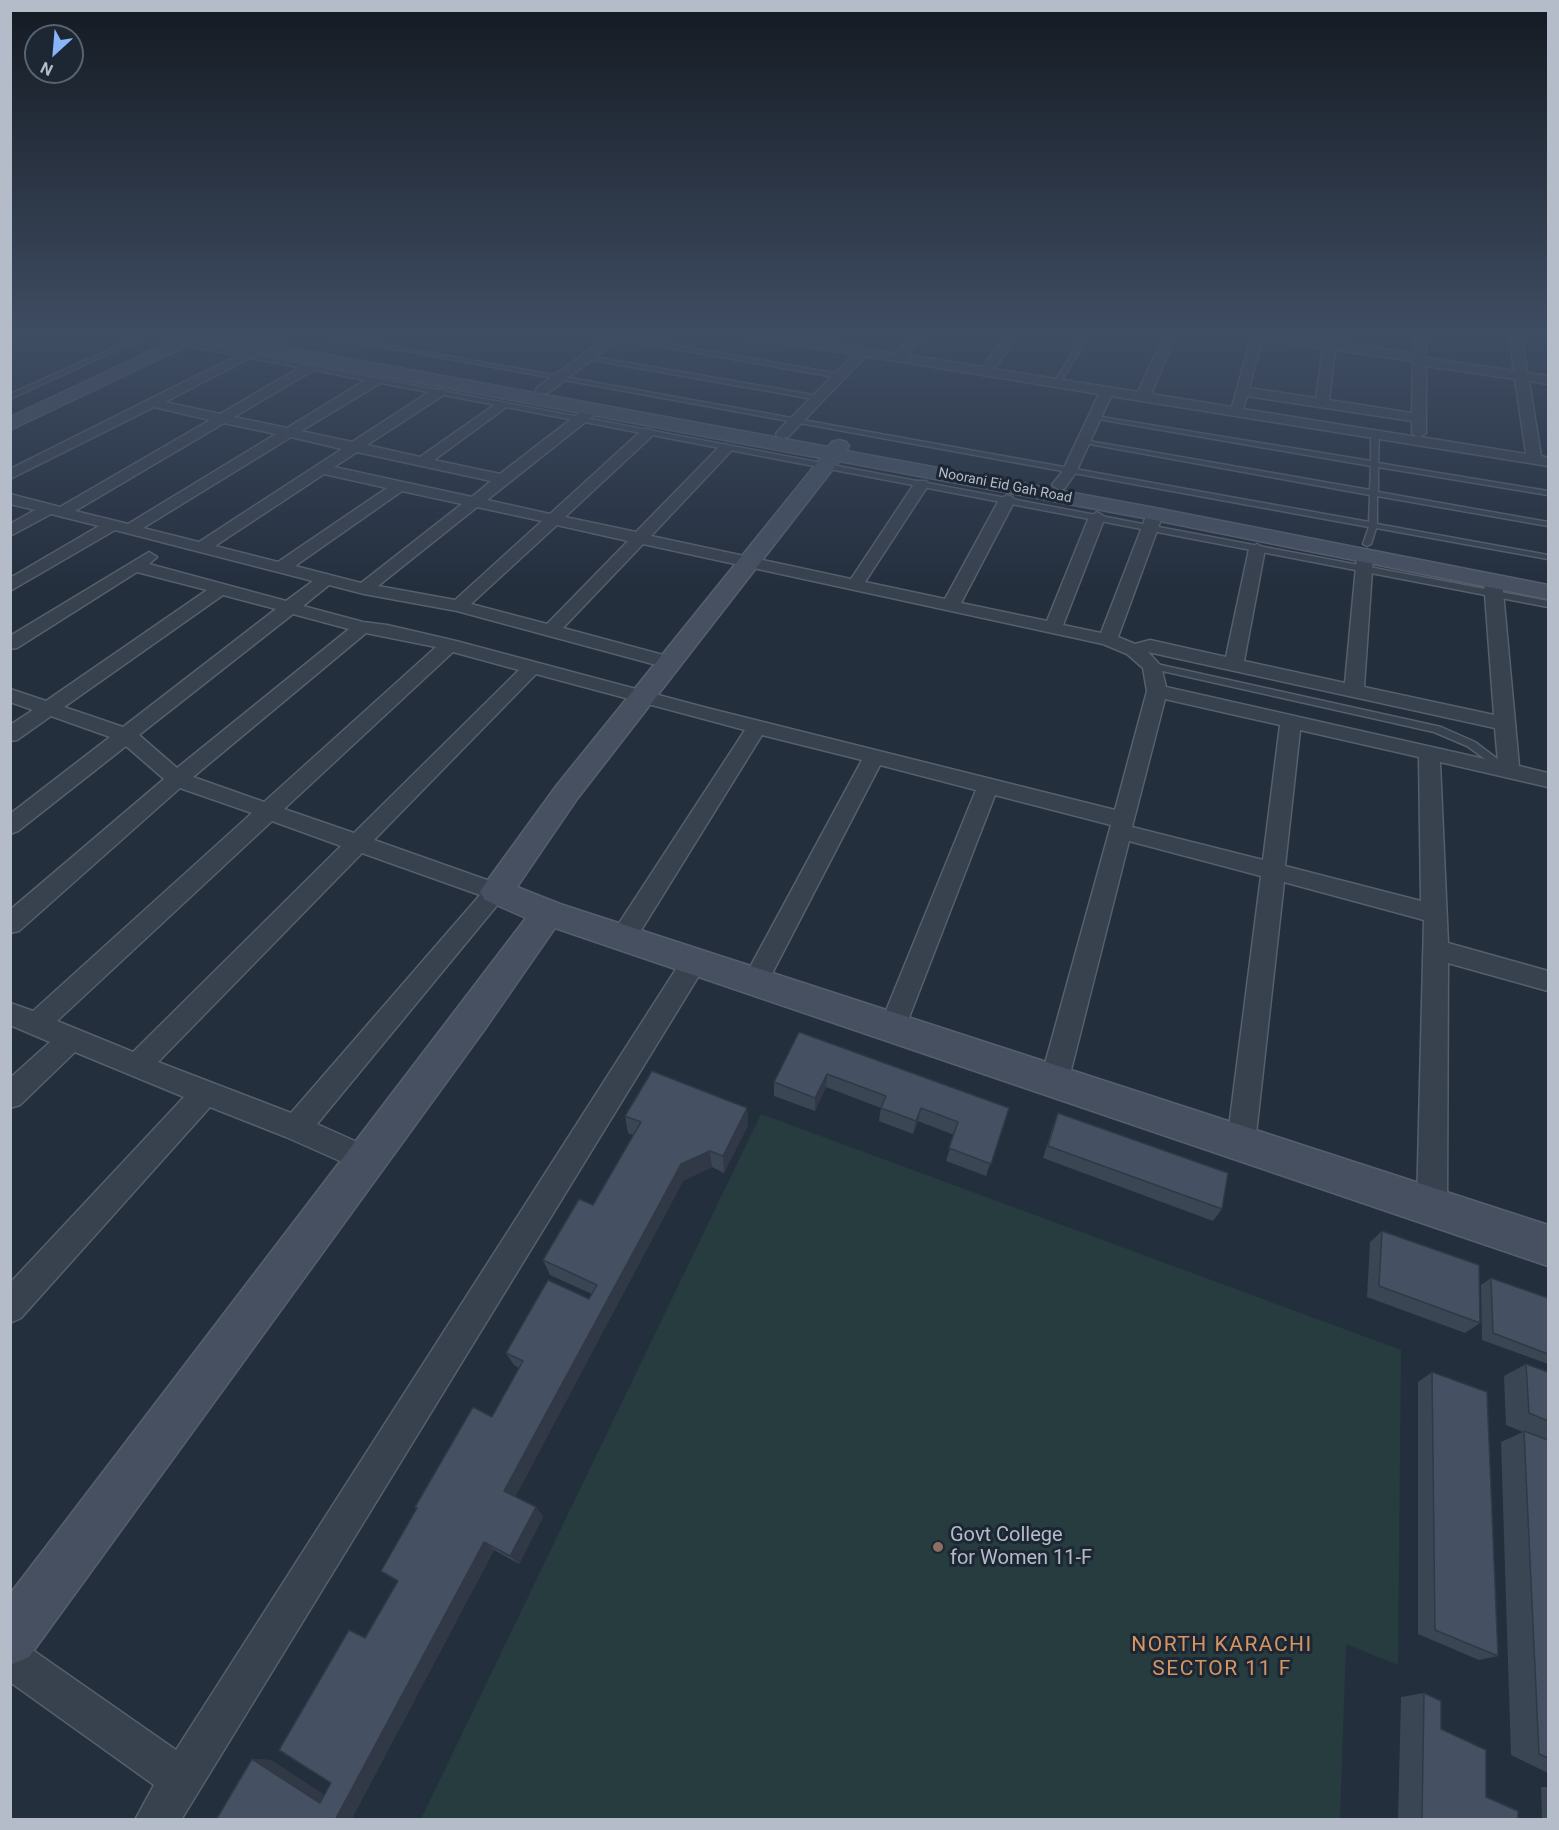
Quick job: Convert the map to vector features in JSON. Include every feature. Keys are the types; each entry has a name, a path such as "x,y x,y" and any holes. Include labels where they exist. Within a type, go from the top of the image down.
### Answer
{"main road":[{"name":"Noorani Eid Gah Road","path":"607,418 833,455 1153,521 1367,549 1548,578"},
{"name":"Noorani Eid Gah Road","path":"737,418 789,428 833,455 1065,478 1367,549 1493,587 1548,592"},
{"path":"833,455 567,792 496,892 548,913 1548,1246"},
{"path":"10,1638 367,1160 548,913"}],"street":[{"path":"10,475 122,418"},
{"path":"10,531 56,510 221,418"},
{"path":"224,418 501,479"},
{"path":"129,530 312,418"},
{"path":"201,548 398,418"},
{"path":"422,462 482,418"},
{"path":"364,589 501,479 581,418"},
{"path":"789,428 799,418"},
{"path":"1065,478 1095,418"},
{"path":"1276,418 1548,462"},
{"path":"1419,418 1419,441"},
{"path":"1527,418 1533,459"},
{"path":"459,606 648,433"},
{"path":"551,631 726,447"},
{"path":"322,469 1108,640 1134,650 1152,666 1157,691 1054,1082"},
{"path":"855,585 921,484"},
{"path":"280,568 399,486"},
{"path":"10,499 364,589 459,606 671,663"},
{"path":"950,606 1007,500"},
{"path":"1053,628 1097,518"},
{"path":"1108,640 1153,521"},
{"path":"10,586 111,526"},
{"path":"10,644 174,542"},
{"path":"1234,664 1257,549"},
{"path":"1354,691 1367,549"},
{"path":"136,566 362,627 387,630 449,645 988,786 1273,871 1433,913"},
{"path":"10,826 326,579"},
{"path":"1493,587 1509,771"},
{"path":"10,735 220,589"},
{"path":"10,924 177,779 362,627"},
{"path":"36,1024 449,645"},
{"path":"1134,650 1150,646 1505,724"},
{"path":"137,1066 532,667"},
{"path":"1157,691 1548,780"},
{"path":"10,695 126,736 177,779 496,892 296,1128"},
{"path":"1241,1143 1291,721"},
{"path":"623,938 757,727"},
{"path":"1429,753 1433,913 1436,920 1432,1206"},
{"path":"755,982 874,757"},
{"path":"892,1028 988,786"},
{"path":"1434,949 1548,981"},
{"path":"156,1820 694,962"},
{"path":"10,1013 296,1128 367,1160"},
{"path":"10,1095 71,1039"},
{"path":"10,1307 206,1092"},
{"path":"10,1658 181,1779"}],"lane":[{"path":"598,418 648,433 726,447 833,455 921,484 1097,518 1153,521 1257,549 1367,549 1548,557"},
{"path":"1097,418 1548,493"},
{"path":"789,428 1065,478"},
{"path":"1367,549 1374,493 1375,434"},
{"path":"1083,442 1548,524"},
{"path":"1493,587 1548,604"},
{"path":"1152,666 1437,729 1471,744 1509,771"}],"green space":[{"path":"761,1114 1401,1350 1398,1665 1346,1644 1340,1819 421,1819"}],"building":[{"path":"799,1032 1009,1108 991,1164 949,1148 958,1122 921,1108 916,1121 881,1108 886,1096 827,1074 815,1098 774,1082"},
{"path":"652,1071 747,1108 723,1156 710,1151 681,1164 504,1491 536,1507 510,1556 484,1542 335,1820 216,1820 252,1759 320,1803 331,1783 279,1750 349,1630 365,1638 398,1581 381,1571 473,1407 492,1417 523,1361 506,1353 548,1280 589,1299 597,1285 543,1260 579,1199 593,1205 641,1122 625,1116"},
{"path":"1058,1113 1228,1173 1222,1209 1048,1146"},
{"path":"1382,1231 1479,1265 1480,1323 1379,1286"},
{"path":"1491,1278 1548,1298 1548,1354 1493,1333"},
{"path":"1526,1364 1548,1372 1548,1421 1529,1413"},
{"path":"1432,1372 1487,1392 1498,1656 1435,1630"},
{"path":"1524,1431 1548,1440 1548,1758 1539,1754"},
{"path":"1424,1693 1441,1701 1441,1729 1486,1750 1486,1797 1518,1811 1518,1820 1422,1820"}],"place":[{"name":"Govt College for Women 11-F","path":"938,1547"}],"district":[{"name":"NORTH KARACHI SECTOR 11 F","path":"1222,1658"}]}
